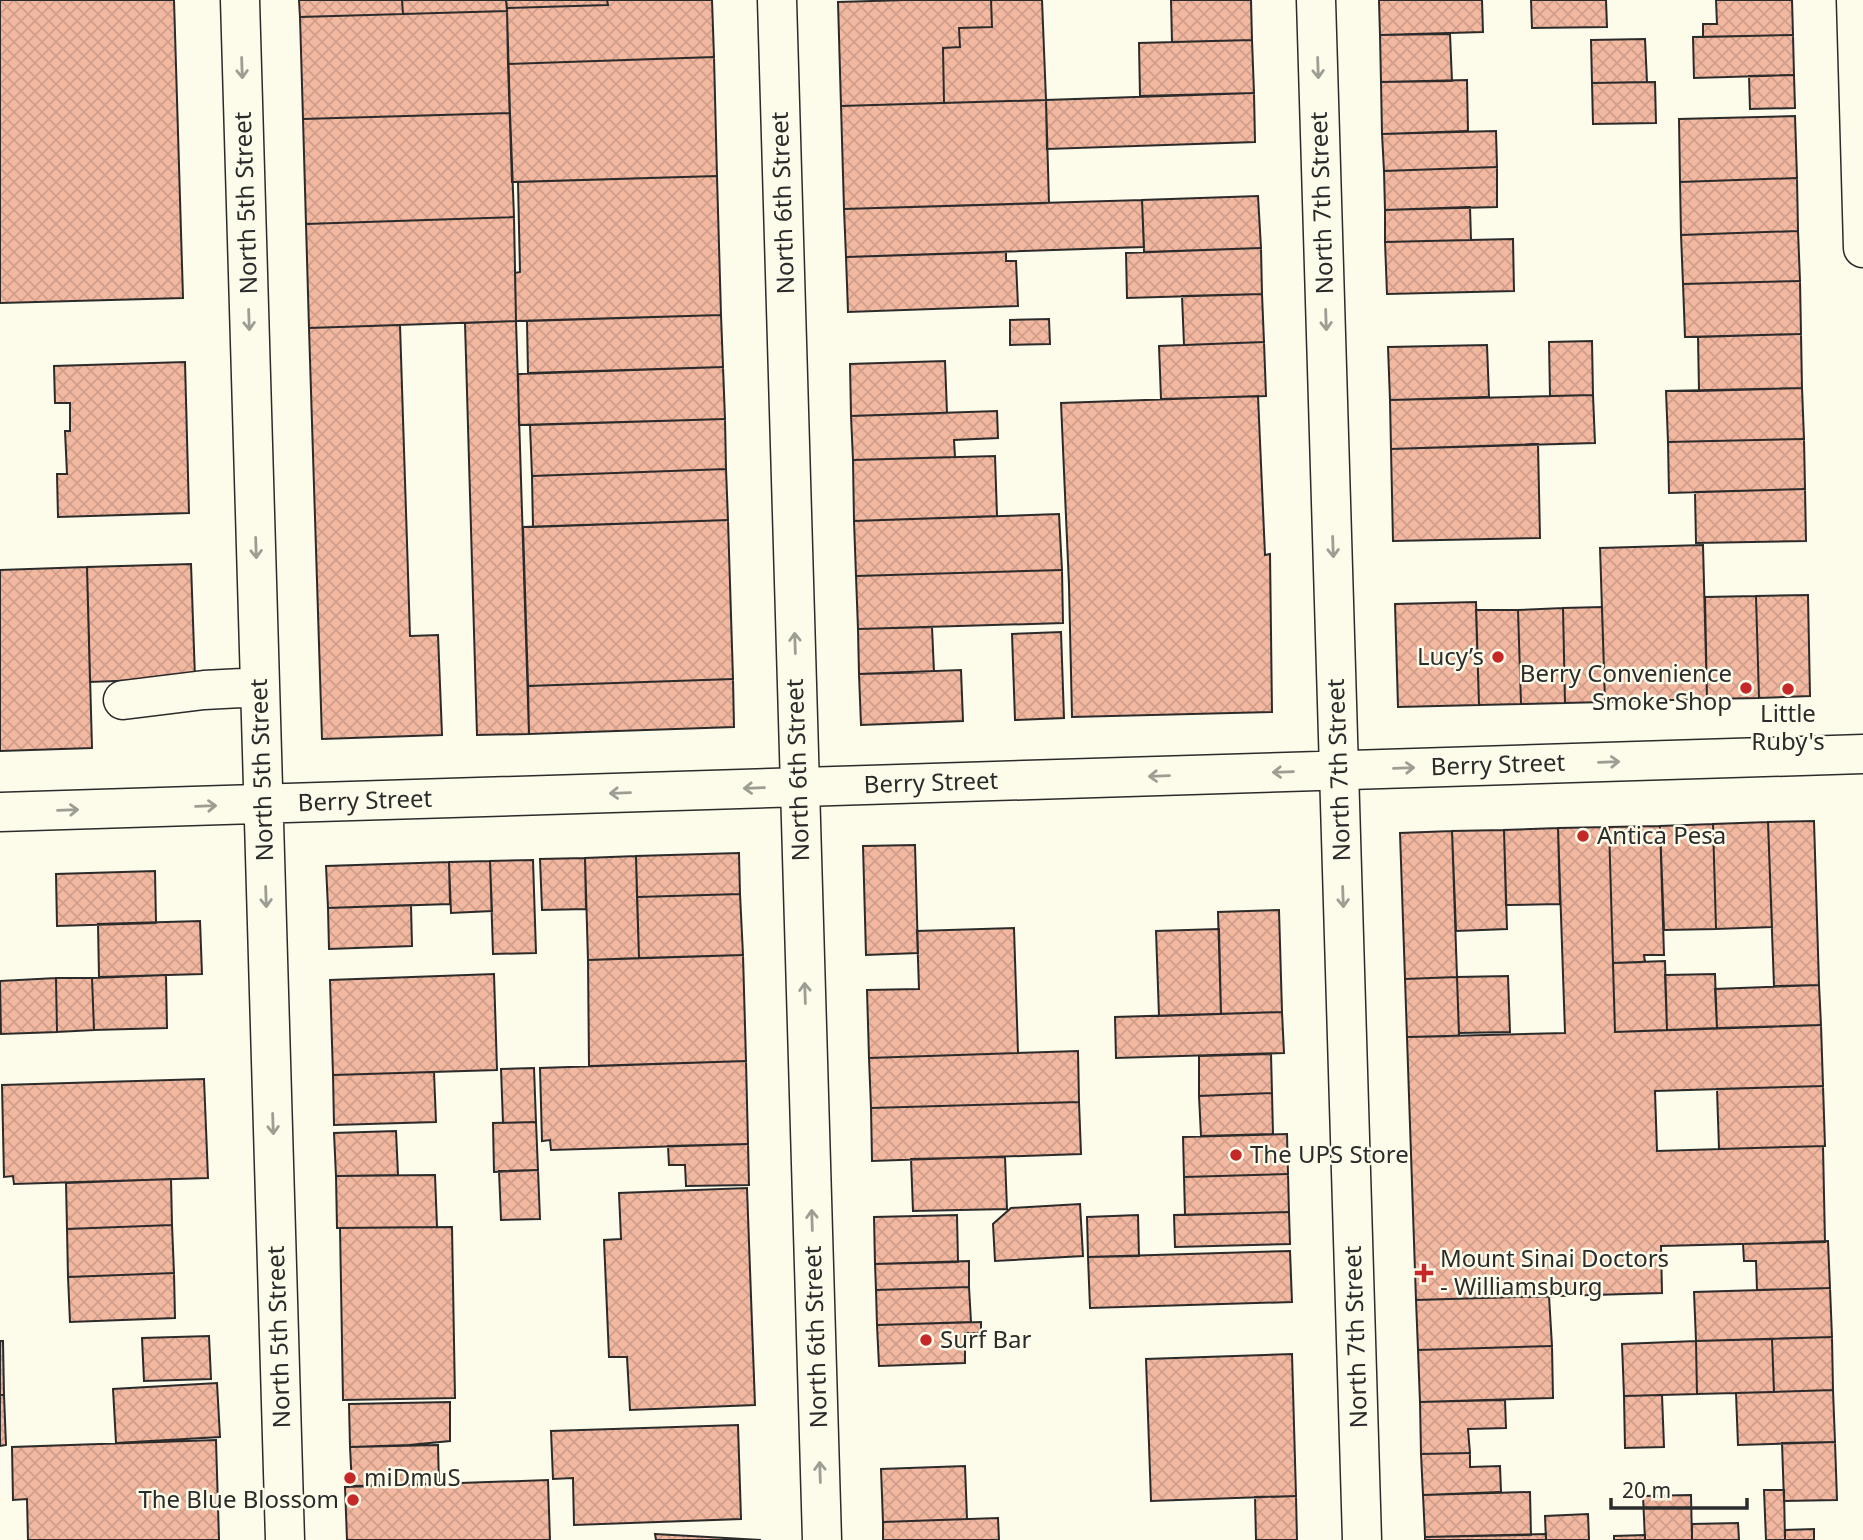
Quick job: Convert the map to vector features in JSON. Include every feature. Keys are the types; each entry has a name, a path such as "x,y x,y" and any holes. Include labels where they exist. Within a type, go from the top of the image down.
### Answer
{"street":[{"name":"North 5th Street","path":"240,0 285,1540"},
{"name":"North 6th Street","path":"777,0 822,1540"},
{"name":"North 7th Street","path":"1316,0 1362,1540"},
{"path":"1856,0 1863,248"},
{"path":"123,700 204,690 260,687"},
{"name":"Berry Street","path":"0,813 1863,754"}],"building":[{"path":"0,0 174,0 183,298 0,303"},
{"path":"299,0 402,0 403,14 300,17"},
{"path":"402,0 506,0 507,11 403,14"},
{"path":"506,0 607,0 608,5 507,8"},
{"path":"607,0 712,0 714,57 508,64 507,8 608,5"},
{"path":"991,0 992,27 959,28 960,47 943,48 944,103 841,106 838,2"},
{"path":"991,0 1042,0 1046,100 944,103 943,48 960,47 959,28 992,27"},
{"path":"1171,0 1251,0 1252,40 1172,42"},
{"path":"1379,0 1482,0 1483,32 1380,35"},
{"path":"1531,0 1606,0 1607,27 1532,28"},
{"path":"1716,0 1792,0 1793,35 1703,37 1703,24 1717,24"},
{"path":"507,11 510,113 303,119 300,17"},
{"path":"1450,34 1452,81 1381,82 1380,35"},
{"path":"1793,35 1794,75 1694,78 1693,37"},
{"path":"1645,39 1647,82 1592,83 1591,40"},
{"path":"1252,40 1254,93 1140,96 1139,43"},
{"path":"714,57 717,176 512,182 508,64"},
{"path":"1794,75 1795,108 1750,109 1749,76"},
{"path":"1467,80 1468,131 1382,134 1381,82"},
{"path":"1655,82 1656,123 1593,124 1592,83"},
{"path":"1254,93 1255,142 1047,149 1046,100"},
{"path":"1046,100 1049,203 844,209 841,106"},
{"path":"510,113 514,217 306,224 303,119"},
{"path":"1795,116 1797,178 1680,182 1679,119"},
{"path":"1496,131 1497,167 1384,171 1382,134"},
{"path":"1497,167 1497,207 1385,210 1384,171"},
{"path":"717,176 721,315 516,321 515,273 520,272 518,182"},
{"path":"1797,178 1798,231 1681,235 1680,182"},
{"path":"1258,196 1261,248 1144,252 1142,200"},
{"path":"1142,200 1144,247 846,257 844,209"},
{"path":"1470,207 1471,240 1385,242 1385,210"},
{"path":"514,217 516,321 309,328 306,224"},
{"path":"1798,231 1800,281 1683,284 1681,235"},
{"path":"1513,239 1514,291 1387,294 1385,242"},
{"path":"1261,248 1262,294 1127,298 1126,253"},
{"path":"1006,252 1006,261 1016,261 1018,306 848,312 846,257"},
{"path":"1800,281 1801,334 1685,337 1683,284"},
{"path":"1262,294 1264,342 1184,345 1182,296"},
{"path":"721,315 723,367 528,373 527,321"},
{"path":"1049,319 1050,344 1010,345 1010,320"},
{"path":"516,321 529,734 477,735 465,323"},
{"path":"400,325 410,636 438,635 442,735 322,739 309,328"},
{"path":"1801,334 1802,388 1699,391 1698,337"},
{"path":"1592,341 1593,395 1550,396 1549,342"},
{"path":"1264,342 1266,396 1161,399 1159,346"},
{"path":"1487,345 1489,397 1390,400 1388,347"},
{"path":"945,361 947,413 851,416 850,364"},
{"path":"185,362 189,513 58,517 57,474 67,474 65,431 70,431 70,403 55,403 54,366"},
{"path":"723,367 725,419 519,425 518,374"},
{"path":"1802,388 1804,439 1668,442 1666,391"},
{"path":"1593,395 1595,443 1391,449 1390,400"},
{"path":"1258,396 1265,555 1270,554 1272,712 1072,717 1061,403"},
{"path":"997,411 998,438 954,440 955,457 853,460 851,416"},
{"path":"725,419 726,469 532,476 530,425"},
{"path":"1804,439 1805,489 1669,493 1668,442"},
{"path":"1538,444 1540,538 1393,541 1391,449"},
{"path":"995,456 997,516 854,521 853,460"},
{"path":"726,469 728,520 533,527 532,476"},
{"path":"1805,489 1806,541 1696,543 1695,492"},
{"path":"1059,514 1062,570 856,576 854,521"},
{"path":"728,520 733,679 528,686 523,527"},
{"path":"1703,545 1707,699 1605,702 1600,548"},
{"path":"191,564 195,678 90,682 87,567"},
{"path":"87,567 92,748 0,751 0,570"},
{"path":"1062,570 1063,623 858,629 856,576"},
{"path":"1808,595 1810,696 1759,698 1756,596"},
{"path":"1756,596 1759,698 1707,699 1705,597"},
{"path":"1476,602 1479,705 1398,707 1395,604"},
{"path":"1602,607 1605,702 1565,703 1563,608"},
{"path":"1563,608 1565,703 1521,704 1518,610"},
{"path":"1476,610 1518,610 1521,704 1479,705"},
{"path":"932,627 934,672 859,674 858,629"},
{"path":"1061,632 1064,718 1015,720 1012,634"},
{"path":"961,670 963,721 861,725 859,674"},
{"path":"733,679 734,727 529,734 528,686"},
{"path":"1814,821 1819,985 1774,986 1768,822"},
{"path":"1768,822 1772,927 1716,929 1713,824"},
{"path":"1713,824 1716,929 1664,930 1660,826"},
{"path":"1660,826 1664,955 1644,955 1645,962 1613,963 1609,827"},
{"path":"1609,827 1615,1032 1821,1025 1823,1086 1655,1091 1657,1151 1823,1146 1825,1242 1661,1246 1662,1293 1416,1300 1407,1037 1565,1033 1558,828"},
{"path":"1558,828 1560,904 1506,905 1504,830"},
{"path":"1504,830 1507,929 1456,931 1452,831"},
{"path":"1452,831 1457,977 1405,979 1400,833"},
{"path":"915,845 918,953 866,955 863,846"},
{"path":"739,853 740,894 637,897 636,856"},
{"path":"636,856 639,958 588,960 585,858"},
{"path":"585,858 586,909 542,910 540,859"},
{"path":"533,860 536,953 493,954 490,861"},
{"path":"490,861 492,911 451,913 449,862"},
{"path":"449,862 450,904 328,908 326,866"},
{"path":"155,871 156,923 57,926 56,874"},
{"path":"740,894 743,955 639,958 637,897"},
{"path":"411,905 412,946 329,949 328,908"},
{"path":"1279,910 1282,1012 1221,1014 1218,912"},
{"path":"200,921 202,974 99,977 98,924"},
{"path":"1014,928 1018,1053 869,1058 867,990 919,989 917,931"},
{"path":"1219,929 1221,1014 1159,1016 1156,931"},
{"path":"743,955 746,1061 589,1066 588,960"},
{"path":"1665,961 1667,1030 1615,1032 1613,963"},
{"path":"494,974 497,1070 333,1075 330,980"},
{"path":"1715,974 1717,1028 1667,1030 1665,975"},
{"path":"166,975 167,1028 94,1030 92,978"},
{"path":"1508,976 1510,1032 1459,1033 1457,977"},
{"path":"1457,977 1459,1036 1407,1037 1405,979"},
{"path":"56,978 57,1032 1,1034 0,981"},
{"path":"56,978 92,978 94,1030 57,1032"},
{"path":"1819,985 1821,1025 1717,1028 1715,989"},
{"path":"1282,1012 1284,1053 1116,1058 1115,1017"},
{"path":"1078,1051 1079,1102 871,1108 869,1058"},
{"path":"1271,1054 1272,1093 1199,1096 1199,1056"},
{"path":"746,1061 748,1144 551,1150 550,1140 542,1141 540,1068"},
{"path":"534,1068 536,1122 503,1123 501,1069"},
{"path":"434,1072 436,1122 334,1125 333,1075"},
{"path":"204,1079 208,1178 14,1184 13,1176 4,1177 2,1085"},
{"path":"1823,1086 1825,1146 1719,1149 1717,1089"},
{"path":"1272,1093 1273,1134 1201,1136 1199,1096"},
{"path":"1079,1102 1081,1154 872,1161 871,1108"},
{"path":"536,1122 538,1170 494,1172 493,1123"},
{"path":"396,1131 398,1175 336,1176 334,1133"},
{"name":"The UPS Store","path":"1287,1134 1288,1174 1184,1177 1183,1137"},
{"path":"748,1144 749,1185 686,1186 685,1165 669,1165 668,1146"},
{"path":"1005,1157 1007,1209 913,1211 911,1159"},
{"path":"538,1170 540,1219 501,1220 499,1171"},
{"path":"1288,1174 1289,1212 1185,1215 1184,1177"},
{"path":"435,1175 437,1227 337,1228 336,1176"},
{"path":"171,1179 172,1225 67,1229 66,1183"},
{"path":"747,1188 755,1405 630,1410 627,1357 609,1357 604,1240 621,1239 619,1193"},
{"path":"1080,1204 1083,1256 995,1261 993,1224 1011,1208"},
{"path":"1289,1212 1290,1244 1175,1247 1174,1215"},
{"path":"957,1215 958,1262 875,1264 874,1217"},
{"path":"1138,1215 1139,1256 1088,1257 1087,1217"},
{"path":"172,1225 174,1273 68,1277 67,1229"},
{"path":"452,1227 455,1398 343,1400 340,1228"},
{"path":"1828,1241 1830,1288 1757,1290 1756,1261 1744,1261 1743,1244"},
{"path":"1290,1251 1292,1302 1090,1308 1088,1257"},
{"path":"969,1261 969,1287 876,1290 875,1264"},
{"path":"174,1273 175,1318 70,1322 68,1277"},
{"path":"969,1287 971,1322 877,1325 876,1290"},
{"path":"1830,1288 1832,1337 1696,1341 1694,1292"},
{"path":"1549,1296 1552,1346 1418,1350 1416,1300"},
{"path":"981,1322 981,1333 965,1333 965,1363 879,1366 877,1325"},
{"path":"209,1336 211,1379 144,1381 142,1338"},
{"path":"1832,1337 1833,1390 1774,1392 1772,1339"},
{"path":"1772,1339 1774,1392 1697,1394 1696,1341"},
{"path":"0,1341 3,1341 4,1395 0,1395"},
{"path":"1696,1341 1697,1394 1624,1396 1622,1344"},
{"path":"1552,1346 1553,1398 1420,1402 1418,1350"},
{"path":"1292,1354 1296,1496 1151,1501 1146,1359"},
{"path":"217,1383 220,1437 116,1443 113,1389"},
{"path":"1833,1390 1835,1442 1738,1445 1736,1393"},
{"path":"0,1395 4,1395 6,1445 0,1446"},
{"path":"1662,1395 1664,1447 1625,1448 1624,1396"},
{"path":"1505,1400 1506,1428 1468,1429 1470,1453 1421,1454 1420,1402"},
{"path":"450,1402 450,1441 350,1447 349,1404"},
{"path":"738,1425 741,1519 574,1525 573,1478 553,1479 551,1431"},
{"path":"216,1440 219,1540 28,1540 27,1499 13,1500 12,1447"},
{"path":"1835,1442 1837,1500 1784,1501 1782,1443"},
{"path":"438,1445 439,1484 352,1486 350,1447"},
{"path":"1470,1453 1470,1467 1500,1466 1501,1492 1423,1495 1421,1454"},
{"path":"965,1466 967,1519 883,1522 881,1469"},
{"path":"548,1480 550,1540 347,1540 345,1487"},
{"path":"1764,1490 1784,1490 1785,1540 1766,1540"},
{"path":"1530,1492 1531,1535 1425,1537 1423,1495"},
{"path":"1691,1495 1692,1540 1645,1540 1643,1496"},
{"path":"1296,1496 1297,1540 1256,1540 1255,1497"},
{"path":"1588,1514 1589,1540 1546,1540 1545,1516"},
{"path":"998,1518 999,1540 883,1540 883,1522"},
{"path":"1738,1523 1739,1540 1692,1540 1692,1524"},
{"path":"1814,1529 1814,1540 1785,1540 1785,1530"},
{"path":"655,1534 761,1540 656,1540"},
{"path":"1546,1534 1546,1540 1425,1540 1425,1537"},
{"path":"1645,1535 1645,1540 1614,1540 1614,1536"}],"place":[{"name":"Lucy’s","path":"1498,657"},
{"name":"Berry Convenience Smoke Shop","path":"1746,688"},
{"name":"Little Ruby's","path":"1788,689"},
{"name":"Antica Pesa","path":"1583,836"},
{"name":"The UPS Store","path":"1236,1155"},
{"name":"Mount Sinai Doctors - Williamsburg","path":"1424,1273"},
{"name":"Surf Bar","path":"926,1340"},
{"name":"miDmuS","path":"350,1478"},
{"name":"The Blue Blossom","path":"353,1500"}]}
